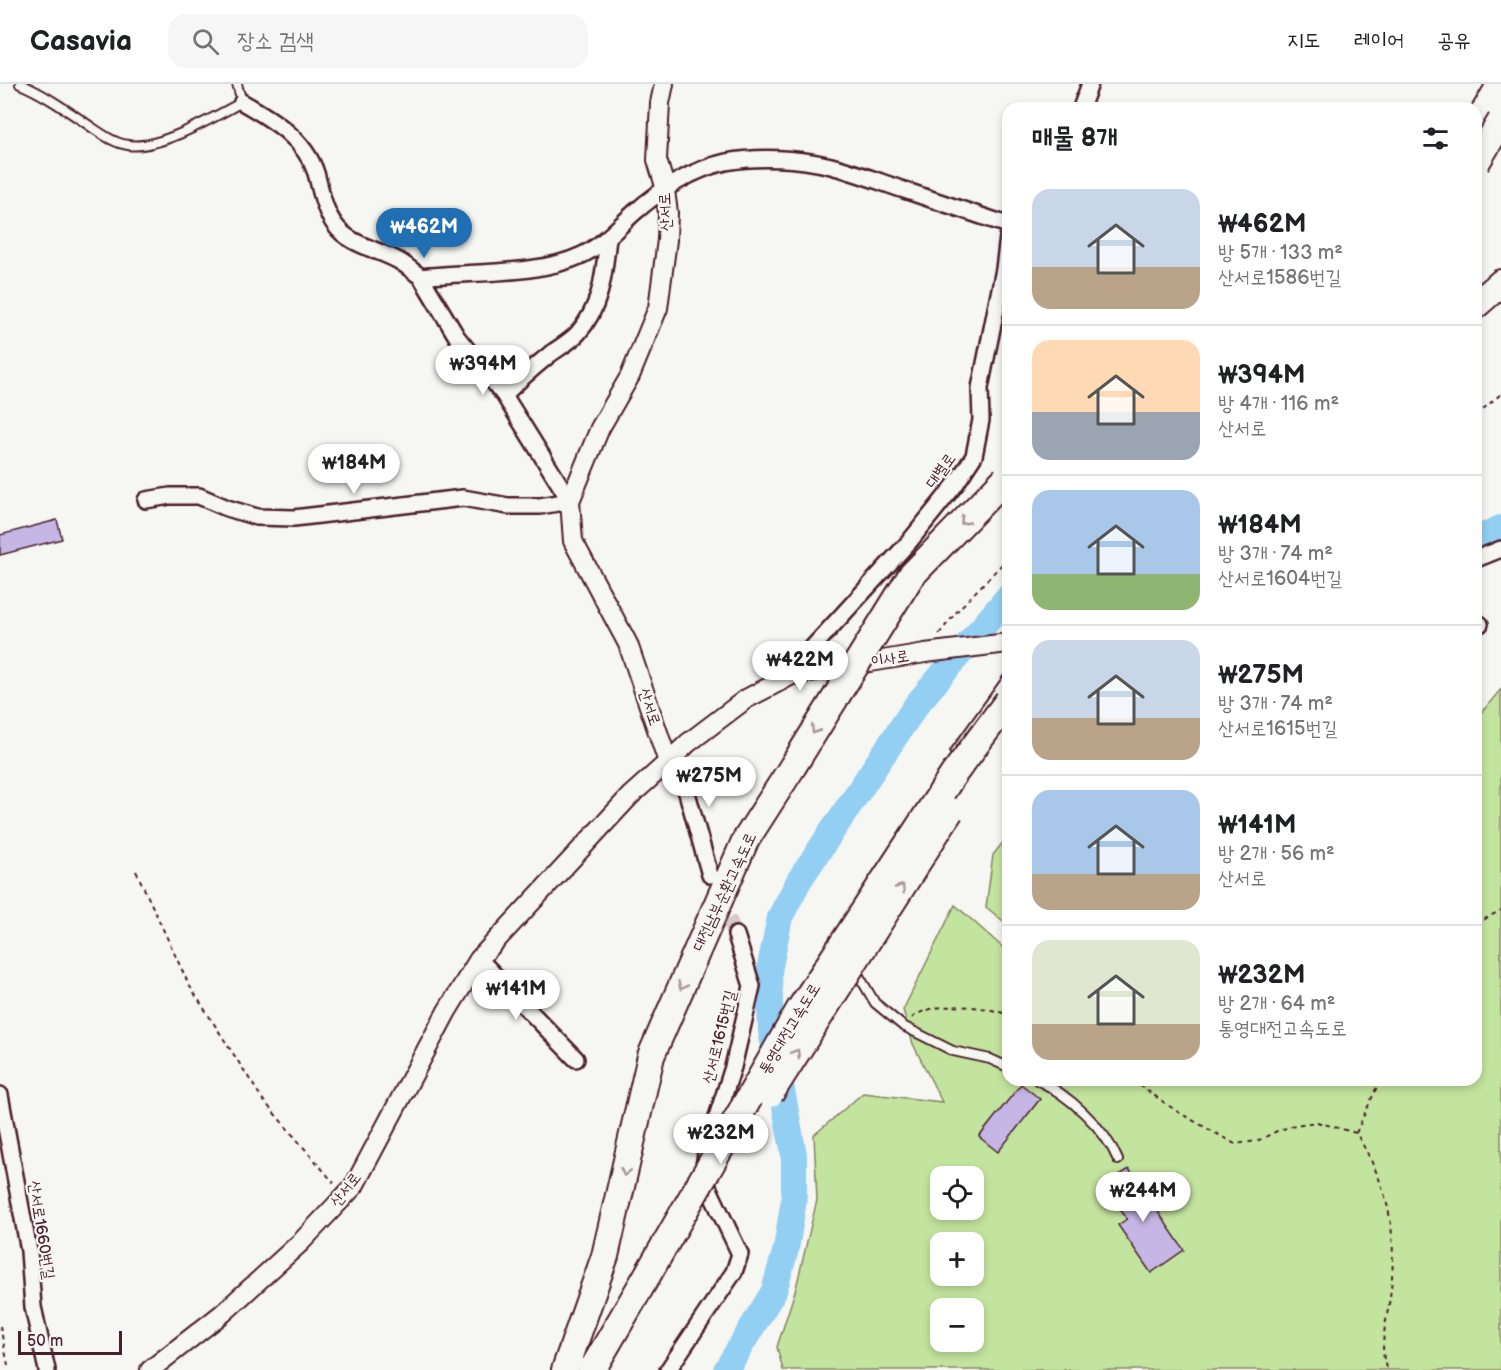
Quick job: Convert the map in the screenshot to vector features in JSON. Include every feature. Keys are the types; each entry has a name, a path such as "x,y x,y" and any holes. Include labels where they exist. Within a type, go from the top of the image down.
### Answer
{"highway":[{"path":"1482,116 1501,84"},
{"path":"1482,153 1501,121"},
{"path":"1482,149 1501,137"},
{"path":"1482,299 1501,283"},
{"name":"대전남부순환고속도로","path":"565,1370 605,1256 651,1056 745,841 911,576 1002,482"},
{"name":"통영대전고속도로","path":"610,1370 654,1279 800,1009 953,775 1002,709"},
{"name":"통영대전고속도로","path":"591,1370 654,1279 966,786 1002,735"}],"street":[{"name":"산서로","path":"150,1370 223,1313 302,1242 354,1186 447,1011 479,959 630,796 668,762 628,644 573,541 570,501 600,428 630,376 658,308 668,240 665,189 657,160 660,103 664,84"},
{"path":"1083,102 1090,84"},
{"path":"242,102 264,114 290,134 310,157 321,195 335,225 346,235 399,261 421,277 536,268 563,263 584,254 608,238 637,210 665,189 702,170 727,162 793,160 831,166 1002,223"},
{"path":"504,395 525,375 576,335 587,321 603,280 607,264 608,238"},
{"name":"산서로","path":"421,277 457,337 504,395 570,501"},
{"name":"대별로","path":"792,675 812,648 909,542 974,456 981,420 980,388 1002,279"},
{"path":"146,500 170,496 198,496 256,517 294,518 463,498 508,506 540,506 570,501"},
{"path":"1482,557 1501,549"},
{"name":"이사로","path":"668,762 688,742 746,699 792,675 925,653 1002,644"},
{"path":"668,762 684,782 710,875"},
{"name":"산서로1615번길","path":"668,1370 734,1272 740,1254 709,1190 703,1172 706,1148 733,1066 752,986 736,935"},
{"path":"479,959 576,1059"},
{"name":"산서로1660번길","path":"0,1095 29,1251 33,1307 47,1370"}],"lane":[{"path":"20,84 38,92 111,139 128,145 153,144 242,102 237,84"},
{"path":"947,763 1002,686"},
{"path":"853,911 838,940 875,1003 903,1026 953,1051 990,1059 1002,1064"},
{"path":"1049,1086 1073,1103 1112,1144 1118,1160"}],"path":[{"path":"1482,410 1501,394"},
{"name":"이사로","path":"925,653 959,609 1002,564"},
{"path":"136,871 189,985 263,1100 345,1196"},
{"path":"1482,921 1501,910"},
{"path":"903,1026 918,1012 937,1009 981,1007 1002,1013"},
{"path":"1141,1086 1178,1112 1235,1144 1257,1141 1295,1125 1317,1122 1356,1133 1368,1153 1392,1224 1394,1244 1390,1297 1384,1333 1384,1364 1387,1370"},
{"path":"1356,1133 1377,1086"},
{"path":"0,1326 9,1370"}],"green space":[{"path":"1501,689 1501,1370 783,1370 777,1347 796,1288 817,1200 814,1135 863,1093 942,1102 913,1044 903,1010 955,905 1002,947 1002,1086 1482,1086 1482,712"},
{"path":"1002,844 1002,920 986,907 993,855"}],"building":[{"path":"57,520 62,539 0,555 0,535"},
{"path":"1019,1086 1024,1086 1040,1099 998,1152 979,1137"},
{"path":"1129,1169 1184,1250 1151,1273 1118,1225 1127,1219 1104,1185"}],"waterway":[{"path":"1482,536 1501,528"},
{"path":"726,1370 774,1291 786,1249 794,1199 794,1155 771,1031 769,971 780,917 800,879 917,704 1002,604"}],"tunnel":[{"path":"719,897 736,935"}]}
